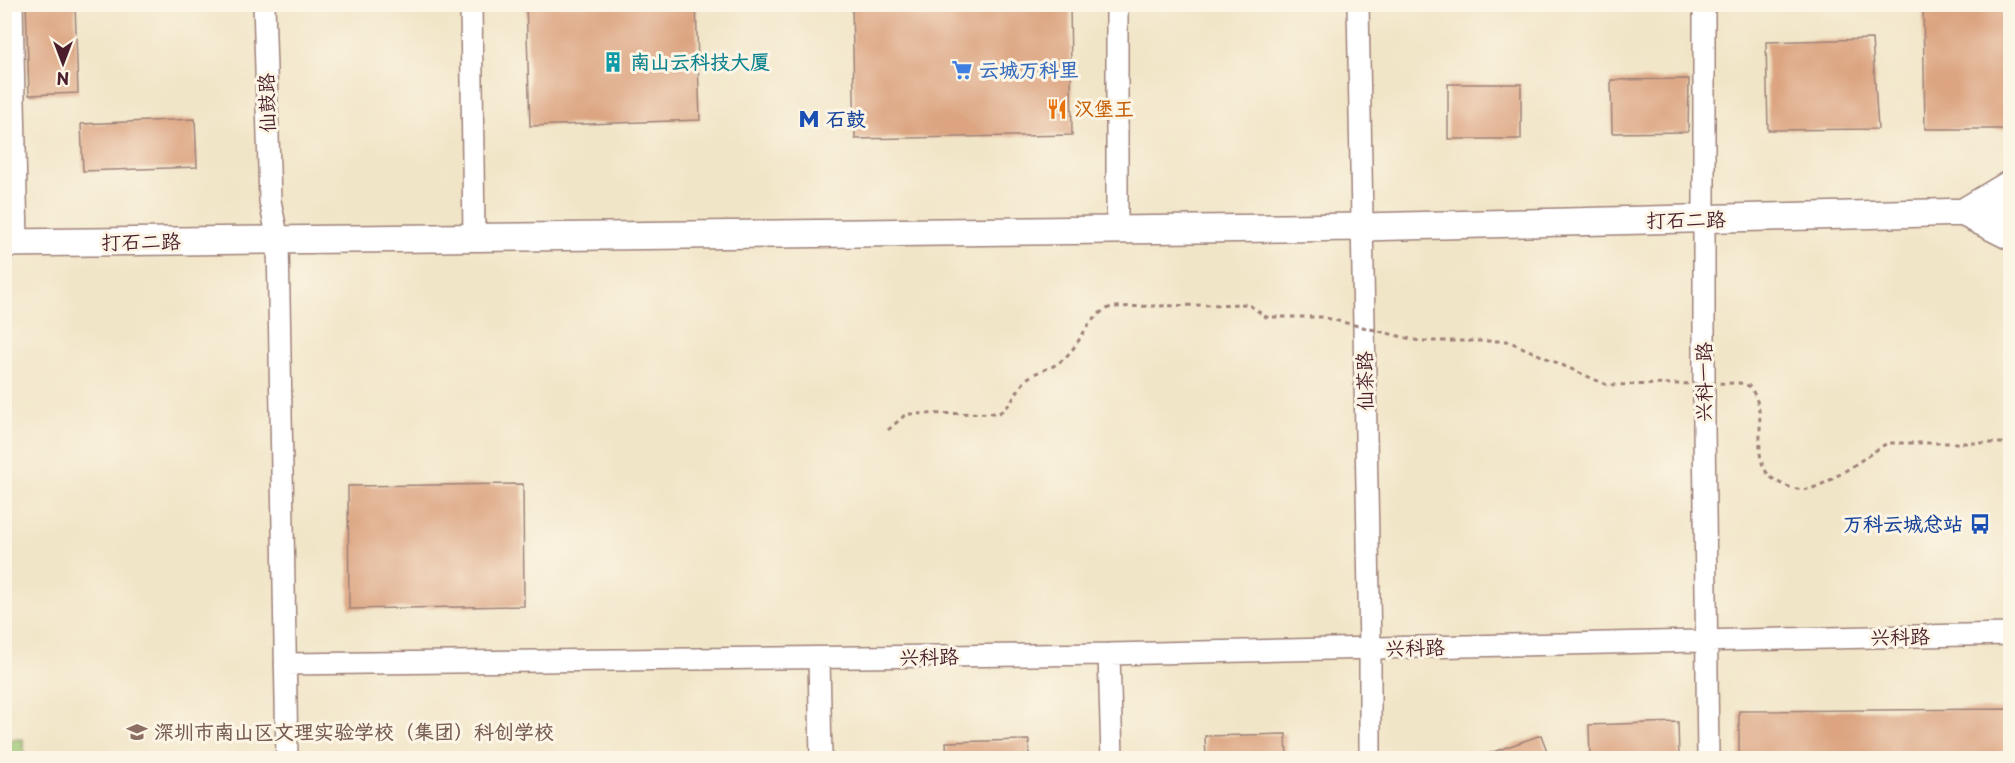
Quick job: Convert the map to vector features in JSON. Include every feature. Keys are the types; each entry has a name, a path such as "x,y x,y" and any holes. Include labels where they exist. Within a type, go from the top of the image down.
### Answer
{"main road":[{"path":"1962,213 2010,184"},
{"name":"打石二路","path":"11,243 1362,227 2010,211"},
{"path":"1962,213 2010,236"}],"street":[{"path":"11,243 12,4"},
{"name":"仙鼓路","path":"264,4 270,201 278,240 287,759"},
{"path":"471,4 474,238"},
{"path":"1117,4 1117,230"},
{"name":"仙茶路","path":"1358,4 1370,759"},
{"name":"兴科一路","path":"1704,4 1708,759"},
{"name":"兴科路","path":"285,664 1109,654 2010,634"},
{"path":"1109,654 1112,759"},
{"path":"819,658 820,759"}],"path":[{"path":"888,430 906,414 999,413 1009,407 1029,377 1062,360 1073,348 1091,320 1101,311 1111,307 1248,304 1266,317 1322,317 1419,341 1508,340 1607,385 1729,383 1749,386 1759,402 1762,466 1776,481 1798,489 1820,485 1890,443 2010,443"}],"green space":[{"path":"23,739 24,758 5,758 5,740"}],"building":[{"path":"26,4 75,4 78,93 29,95"},
{"name":"南山云科技大厦","path":"526,4 696,4 700,120 530,126"},
{"name":"云城万科里","path":"852,4 1070,4 1072,135 855,139"},
{"path":"1923,4 2010,4 2010,129 1925,129"},
{"path":"1872,39 1878,129 1768,130 1766,42"},
{"path":"1689,79 1688,132 1612,133 1611,80"},
{"path":"1448,84 1521,84 1521,139 1448,139"},
{"path":"195,119 197,167 83,171 81,124"},
{"path":"523,484 524,606 349,609 348,486"},
{"path":"2010,709 2010,759 1739,759 1739,711"},
{"path":"1678,722 1679,759 1590,759 1589,725"},
{"path":"1286,734 1287,759 1206,759 1205,736"},
{"path":"1541,735 1550,759 1480,759 1479,757"},
{"path":"1029,740 1029,759 947,759 946,742"}],"place":[{"name":"南山云科技大厦","path":"613,62"},
{"name":"云城万科里","path":"962,70"},
{"name":"汉堡王","path":"1057,109"},
{"name":"石鼓","path":"809,119"},
{"name":"万科云城总站","path":"1980,524"},
{"name":"深圳市南山区文理实验学校（集团）科创学校","path":"137,732"}]}
